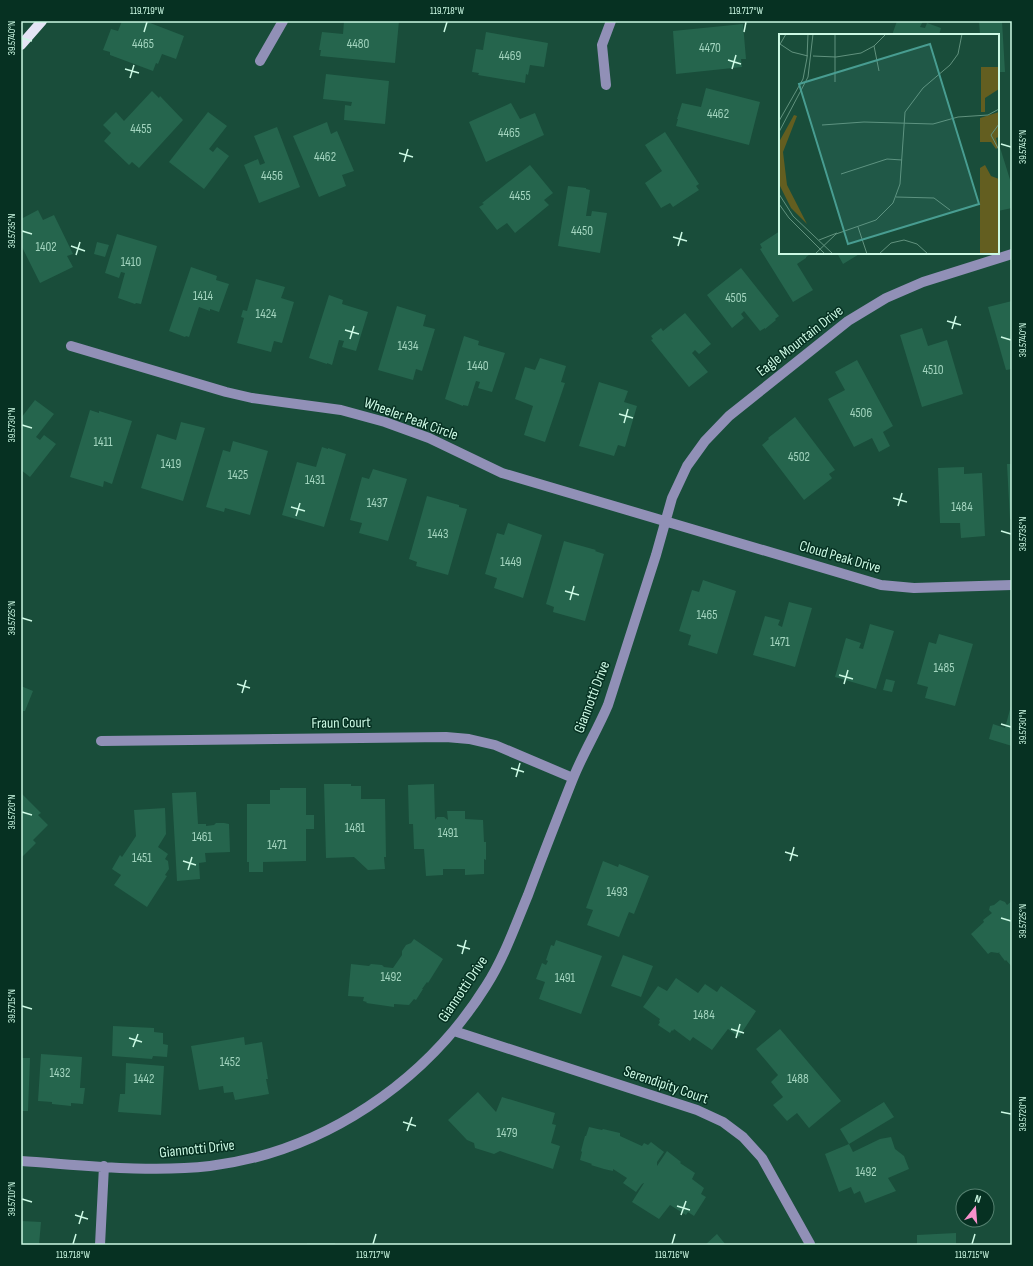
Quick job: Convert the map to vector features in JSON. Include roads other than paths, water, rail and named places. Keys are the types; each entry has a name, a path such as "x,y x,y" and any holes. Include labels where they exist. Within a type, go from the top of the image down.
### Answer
{"main road":[{"path":"21,45 42,21"}],"street":[{"path":"260,60 283,21"},
{"path":"606,85 602,45 611,21"},
{"name":"Eagle Mountain Drive","path":"665,522 672,498 687,466 705,441 729,416 848,321 886,298 923,282 1012,254"},
{"name":"Wheeler Peak Circle","path":"71,346 226,392 252,398 340,410 385,422 429,438 502,473 665,522"},
{"name":"Cloud Peak Drive","path":"665,522 881,585 914,588 1012,585"},
{"name":"Giannotti Drive","path":"21,1161 166,1169 210,1166 253,1157 296,1144 338,1125 376,1102 416,1071 454,1031 486,986 507,947 573,778 608,706 665,522"},
{"name":"Fraun Court","path":"101,741 446,737 469,739 495,745 573,778"},
{"name":"Serendipity Court","path":"454,1031 697,1110 723,1122 743,1137 762,1158 810,1244"},
{"path":"100,1245 104,1166"}]}
